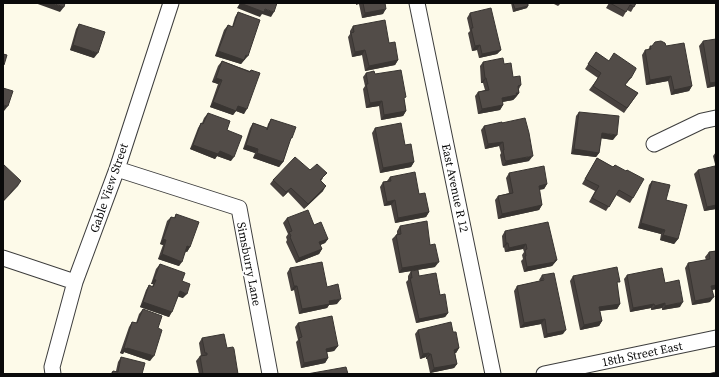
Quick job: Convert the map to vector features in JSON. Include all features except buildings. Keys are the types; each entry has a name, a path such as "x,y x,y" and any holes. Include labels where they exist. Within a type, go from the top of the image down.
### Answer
{"street":[{"name":"Gable View Street","path":"53,374 52,367 76,282 117,169 171,3"},
{"name":"East Avenue R 12","path":"418,3 493,374"},
{"path":"654,144 702,121 716,118"},
{"name":"Simsburry Lane","path":"117,169 239,208 270,374"},
{"path":"3,258 76,282"},
{"name":"18th Street East","path":"544,374 716,338"}]}
